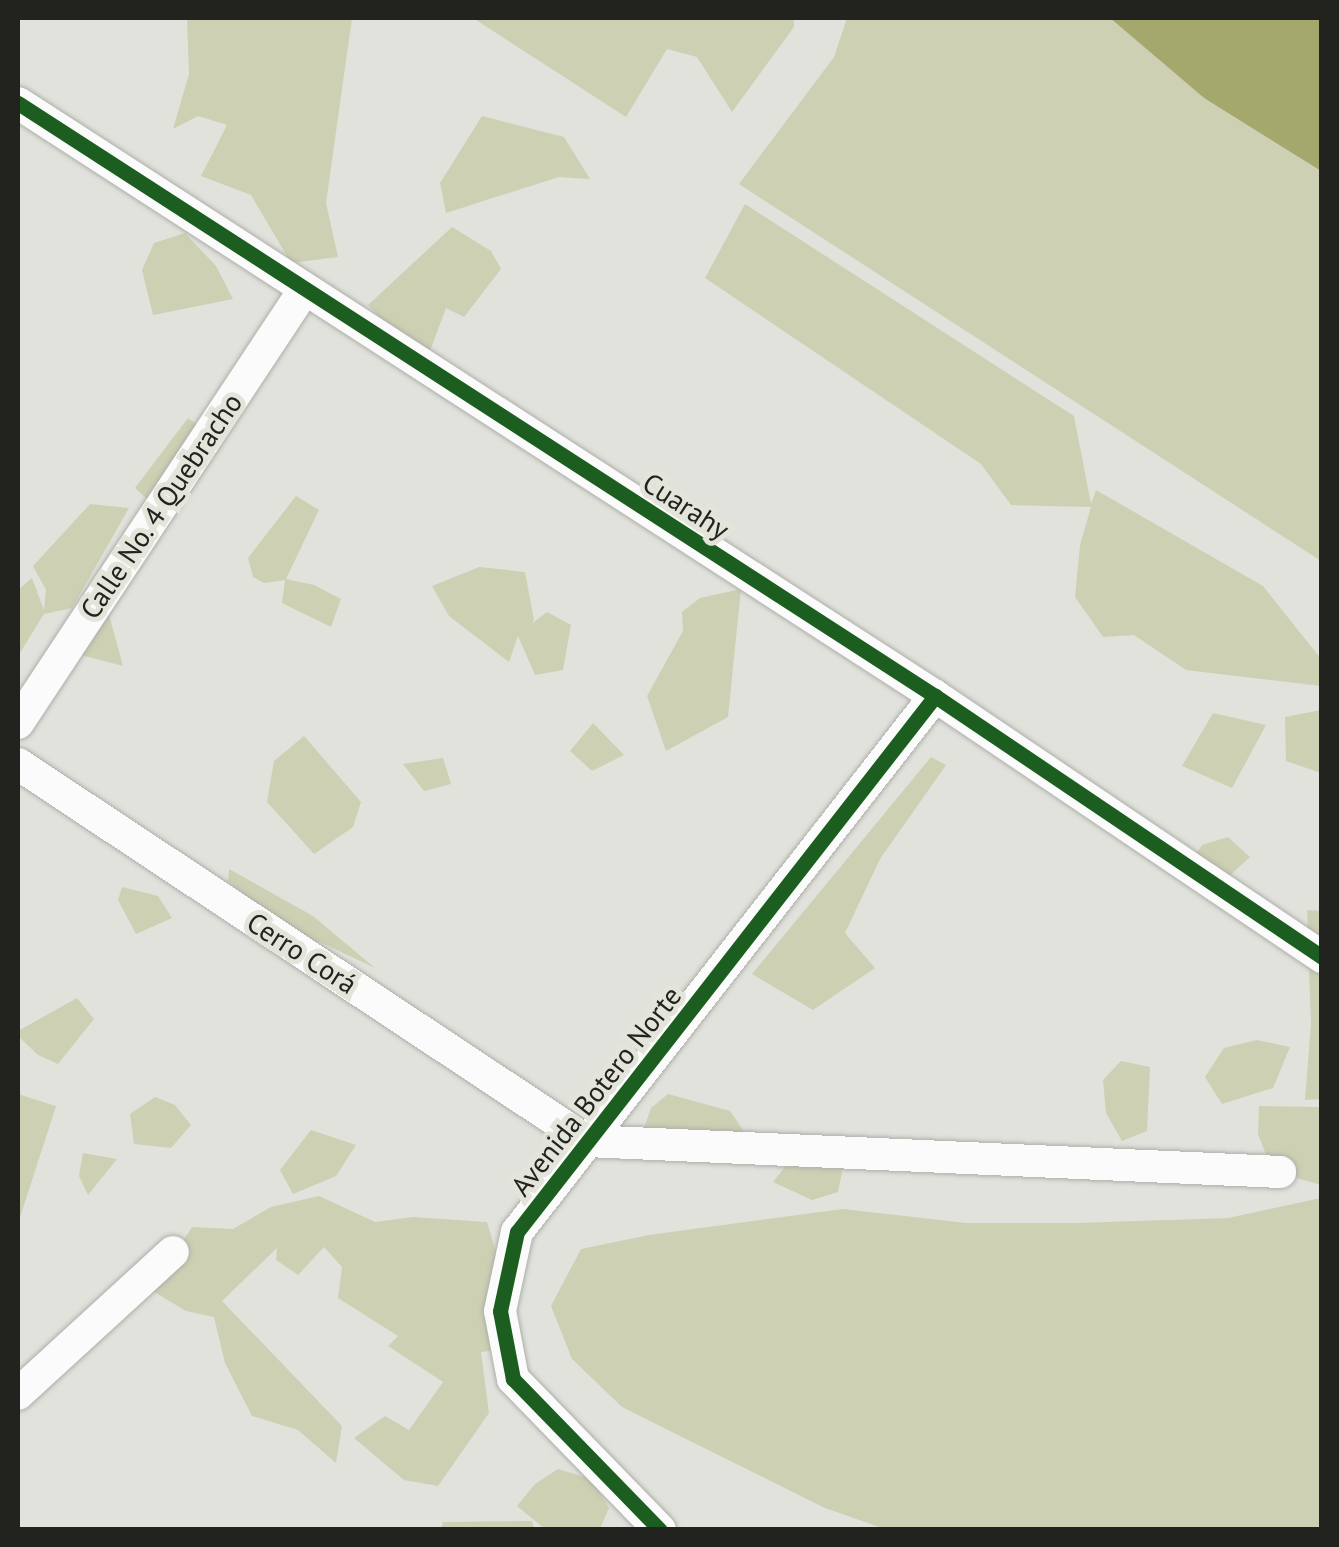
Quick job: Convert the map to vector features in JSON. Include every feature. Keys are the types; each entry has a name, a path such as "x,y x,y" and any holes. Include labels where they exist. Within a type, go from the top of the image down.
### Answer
{"street":[{"name":"Cuarahy","path":"18,103 935,696 1322,958"},
{"name":"Calle No. 4 Quebracho","path":"18,722 304,290"},
{"name":"Avenida Botero Norte","path":"660,1530 514,1379 504,1347 500,1311 518,1232 935,696"},
{"name":"Cerro Corá","path":"18,764 588,1142"},
{"path":"588,1142 1280,1172"},
{"path":"18,1394 174,1252"}],"shaded area":[{"path":"187,18 352,18 326,203 338,257 291,263 251,195 201,176 227,125 198,116 173,129 189,74"},
{"path":"473,18 794,18 794,27 732,112 697,57 667,49 626,117"},
{"path":"847,18 1110,18 1204,98 1321,171 1321,561 739,184 834,57"},
{"path":"1110,18 1321,18 1321,171 1204,98"},
{"path":"482,116 564,137 590,179 559,177 446,213 440,183"},
{"path":"745,204 1074,416 1091,504 1096,490 1263,586 1321,659 1321,686 1186,670 1134,635 1103,637 1075,597 1080,545 1091,507 1011,505 981,464 705,278"},
{"path":"452,227 491,251 501,269 464,317 446,308 424,367 368,305"},
{"path":"185,233 216,266 233,299 153,315 142,270 154,243"},
{"path":"188,418 210,433 159,510 135,488"},
{"path":"296,496 319,510 286,579 314,585 341,599 331,627 282,603 285,580 264,583 253,577 248,558"},
{"path":"90,504 129,508 72,608 44,614 18,656 18,590 32,578 44,610 46,590 33,566"},
{"path":"479,567 525,572 534,620 531,624 547,612 571,625 563,670 535,675 518,636 509,662 449,616 432,586"},
{"path":"741,589 728,717 666,751 647,696 683,631 682,612 700,598"},
{"path":"108,611 123,666 77,654"},
{"path":"1322,710 1321,773 1286,761 1285,717"},
{"path":"1213,713 1266,725 1232,788 1182,766"},
{"path":"593,723 624,755 592,771 570,751"},
{"path":"304,736 361,802 353,827 314,854 267,802 274,761"},
{"path":"931,757 946,765 880,859 845,933 875,968 813,1010 752,974"},
{"path":"443,758 451,784 424,791 403,764"},
{"path":"1228,837 1250,857 1226,879 1193,859 1202,845"},
{"path":"229,869 313,916 375,968 320,942 304,942 228,881"},
{"path":"122,887 158,896 172,918 136,934 118,900"},
{"path":"1307,910 1321,911 1322,1099 1305,1100 1311,1024"},
{"path":"77,998 94,1019 58,1064 38,1055 18,1036 18,1031"},
{"path":"1257,1040 1290,1047 1273,1088 1222,1104 1205,1077 1224,1048"},
{"path":"1121,1061 1150,1067 1147,1131 1122,1141 1106,1113 1103,1080"},
{"path":"18,1094 56,1106 18,1218"},
{"path":"668,1094 730,1111 748,1137 644,1128 651,1108"},
{"path":"155,1097 175,1105 191,1125 171,1148 134,1144 130,1114"},
{"path":"1259,1106 1321,1107 1321,1185 1290,1176 1267,1157 1258,1134"},
{"path":"311,1130 356,1145 336,1176 293,1194 280,1170"},
{"path":"810,1135 846,1151 838,1192 812,1200 773,1182"},
{"path":"83,1153 117,1159 88,1195 79,1176"},
{"path":"319,1196 375,1222 413,1217 487,1222 500,1266 498,1350 481,1352 489,1413 438,1486 404,1480 354,1438 385,1416 409,1430 443,1382 388,1346 398,1336 338,1298 342,1267 324,1247 298,1275 276,1260 277,1248 222,1301 342,1426 336,1463 298,1430 252,1416 225,1363 214,1317 186,1311 151,1290 192,1227 233,1229 271,1207"},
{"path":"1321,1198 1321,1529 885,1529 825,1508 622,1407 572,1359 551,1306 581,1249 649,1235 843,1209 966,1223 1078,1223 1228,1218"},
{"path":"558,1469 591,1479 609,1508 600,1529 546,1530 517,1506 535,1484"},
{"path":"532,1521 534,1529 441,1529 443,1522"}],"cycle path":[{"path":"18,103 935,696 1322,957"},
{"path":"660,1530 513,1379 500,1311 517,1232 935,696"}]}
